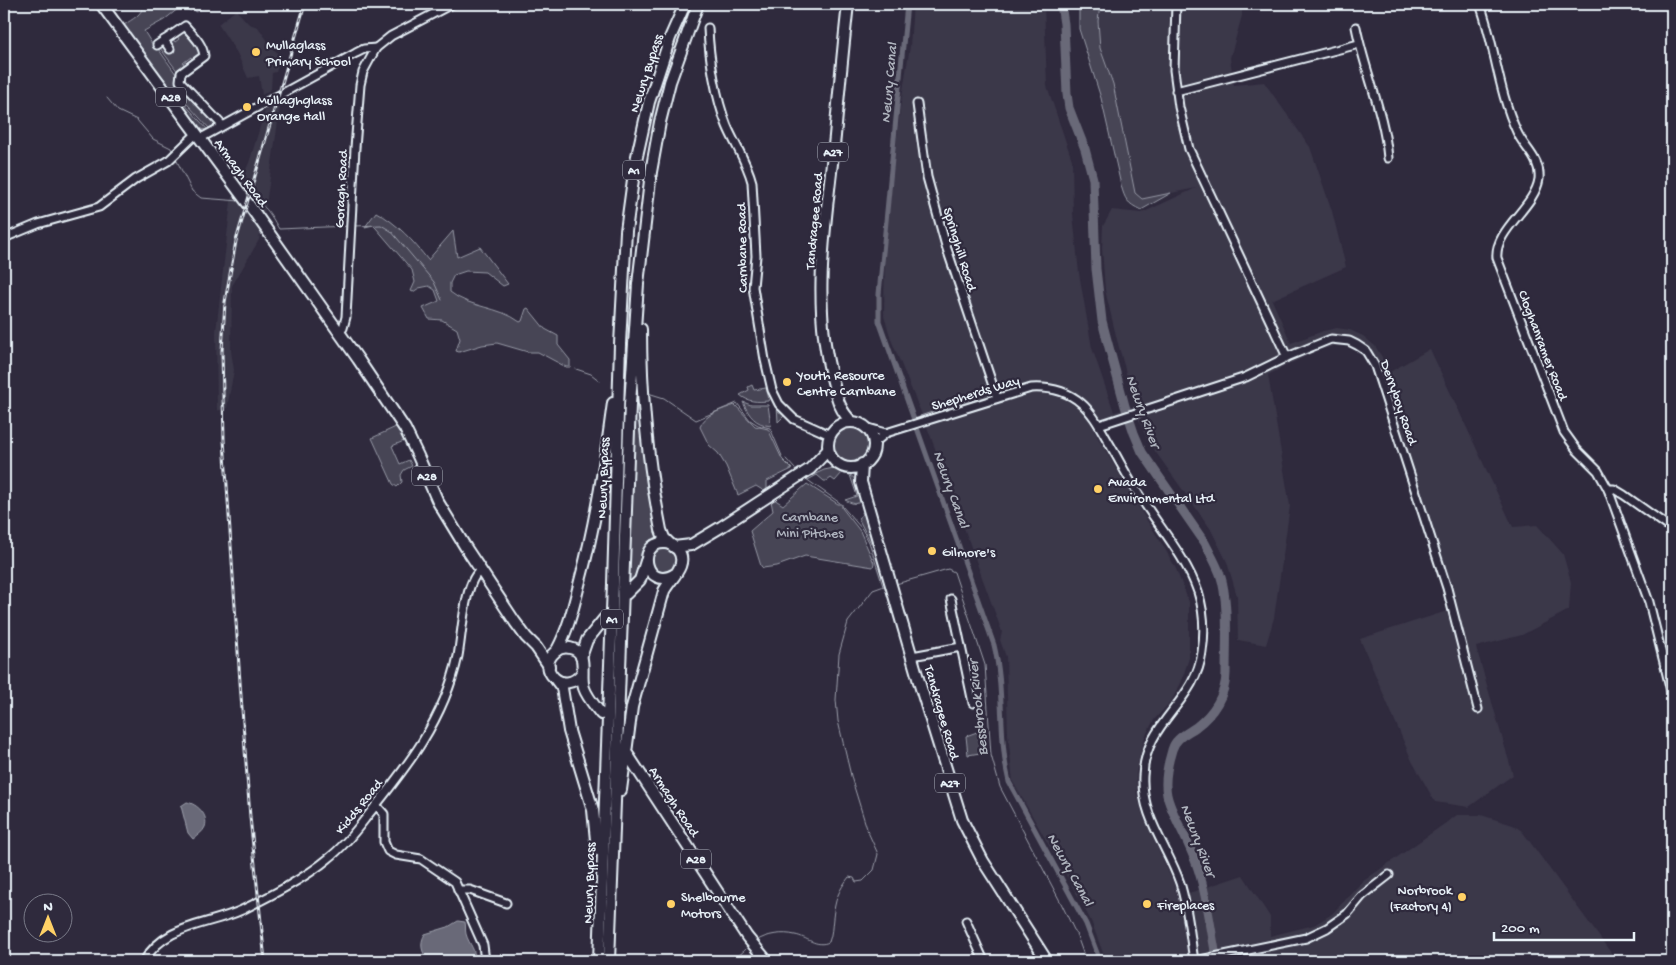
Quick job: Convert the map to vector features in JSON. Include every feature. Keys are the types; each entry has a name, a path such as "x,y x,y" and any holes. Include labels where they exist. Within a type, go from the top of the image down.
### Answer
{"highway":[{"name":"Armagh Road","path":"102,4 252,209 405,429 440,506 481,570"},
{"name":"Newry Bypass","path":"599,961 614,584 620,344 626,231 635,165 647,112 659,71 685,4"},
{"name":"Newry Bypass","path":"609,961 630,404 641,255 651,172 660,122 670,82 698,4"},
{"name":"Tandragee Road","path":"848,4 824,233 821,311 825,346 840,409 852,422"},
{"path":"641,255 641,352 649,455 661,530 664,538 680,555 681,560"},
{"path":"560,650 595,521 604,474 620,344"},
{"path":"810,469 828,450 840,409"},
{"path":"832,432 845,423 852,422"},
{"name":"A27","path":"852,422 865,427"},
{"path":"865,427 872,438 873,444"},
{"name":"A27","path":"862,464 870,456 873,444"},
{"path":"828,450 831,456 840,464"},
{"path":"613,840 628,732 638,680 664,591 679,570 681,560 691,545 810,469 824,464 840,464 851,467 862,464"},
{"name":"Tandragee Road","path":"861,482 862,464"},
{"name":"Tandragee Road","path":"851,467 861,482 950,784 967,832 983,861 1033,936 1047,961"},
{"path":"626,594 640,580 647,556 654,546 659,544 672,546 691,545"},
{"path":"646,561 650,572 660,578"},
{"name":"A28","path":"481,570 515,622 536,647 556,680"},
{"path":"640,580 670,577 675,574"},
{"path":"581,657 587,640 604,619"},
{"path":"548,666 549,661 560,650 587,640"},
{"path":"536,647 578,652 583,662 584,689 601,714"},
{"path":"568,683 582,673"},
{"path":"556,680 562,688 569,730 593,810 601,894"},
{"path":"556,680 584,689"},
{"name":"Armagh Road","path":"628,755 747,937 766,961"}],"street":[{"name":"Goragh Road","path":"339,333 343,328 346,317 360,85 368,61 376,48 391,36 452,4"},
{"path":"1176,4 1174,70 1176,91 1186,138 1194,161 1287,357"},
{"name":"Cloghanramer Road","path":"1480,4 1508,110 1520,137 1536,161 1539,170 1538,184 1500,241 1496,252 1497,258 1564,432 1577,450 1598,471 1608,489 1651,610 1672,695"},
{"path":"157,45 185,26 203,49 204,56 181,73 180,81 222,125"},
{"path":"1356,27 1359,44 1378,104 1388,158"},
{"name":"Carnbane Road","path":"706,33 721,108 727,125 749,170 752,182 756,256 753,287 772,390 779,404 794,419 832,432"},
{"path":"164,40 170,49"},
{"path":"1176,91 1359,44"},
{"name":"Goragh Road","path":"4,238 38,224 99,206 136,179 174,155 199,135 222,125 356,52 376,48"},
{"name":"Springhill Road","path":"917,104 927,177 946,246 997,398"},
{"name":"Derryboy Road","path":"1099,425 1246,377 1320,343 1340,339 1357,345 1371,358 1395,426 1448,588 1478,709"},
{"name":"Shepherds Way","path":"873,444 886,433 1031,388 1053,389 1064,392 1078,400 1099,425 1140,497 1187,569 1201,604 1203,641 1200,666 1189,690 1152,739 1147,751 1143,776 1144,795 1149,815 1180,884 1194,961"},
{"path":"865,427 886,433"},
{"path":"1608,489 1614,488 1672,529"},
{"name":"Kidds Road","path":"144,961 156,945 172,933 223,918 274,893 316,868 331,857 344,843 416,752 435,721 448,690 458,656 472,580 481,570"},
{"path":"951,600 972,704"},
{"path":"912,656 961,647"},
{"path":"376,804 384,814 384,842 388,851 396,855 413,857 425,862 452,879 457,885 483,945 485,961"},
{"path":"1194,961 1306,938 1318,933 1347,914 1362,896 1389,875"},
{"path":"458,890 470,890 506,902"},
{"path":"966,921 984,961"}],"shaded area":[{"path":"913,4 1044,4 1047,86 1072,160 1073,214 1079,273 1092,348 1114,412 1135,406 1105,290 1102,248 1103,226 1112,210 1142,213 1196,188 1142,199 1135,193 1113,84 1100,48 1098,21 1100,4 1242,4 1242,16 1230,58 1234,85 1264,82 1310,147 1332,211 1346,267 1272,300 1291,343 1323,331 1337,328 1350,330 1363,336 1375,346 1382,357 1388,373 1430,349 1513,527 1537,525 1563,554 1571,582 1569,610 1522,635 1476,647 1513,775 1469,807 1435,802 1412,761 1360,639 1447,611 1442,590 1371,371 1365,359 1356,351 1345,346 1334,346 1316,351 1268,375 1290,506 1274,618 1266,645 1238,640 1237,596 1227,562 1210,528 1147,440 1138,417 1094,431 1164,547 1176,569 1189,602 1189,658 1181,683 1172,700 1154,720 1145,737 1136,773 1137,794 1144,818 1174,884 1177,897 1243,875 1270,917 1270,936 1314,925 1332,914 1362,882 1457,815 1481,815 1513,825 1522,831 1617,961 1106,961 1091,921 1013,782 1008,734 1006,657 1000,640 1002,632 929,432 892,342 884,316 885,247 900,109 910,46"},
{"name":"Mullaglass Primary School","path":"236,10 249,24 258,27 276,51 280,61 276,72 272,73 271,89 262,95 259,76 248,78 237,53 218,24"},
{"path":"281,101 259,240 232,286 231,351 234,370 227,408 217,411 216,331 231,201 249,163 267,104"}],"green space":[{"path":"143,4 184,4 164,20 144,31 176,74 176,83 180,89 216,124 209,128 159,73 124,25 139,14"},
{"path":"185,4 202,4 204,7 196,12 194,8 190,11"},
{"path":"1079,4 1100,4 1098,21 1100,48 1113,84 1135,193 1142,199 1171,193 1141,210 1125,198 1122,190 1101,98 1079,29"},
{"path":"182,32 194,41 200,55 193,61 191,57 183,63 185,66 178,72 160,48 166,46 173,49 170,42 173,39 175,42 179,39 177,36"},
{"path":"156,72 208,130 197,126"},
{"path":"376,212 405,233 428,260 453,231 457,257 480,247 508,284 503,286 485,272 466,271 454,275 450,283 450,292 466,301 503,313 520,322 528,308 545,329 558,336 558,345 570,360 570,367 566,367 538,352 528,352 497,343 482,345 459,352 456,351 460,339 457,329 442,320 429,319 423,308 439,301 435,290 429,286 411,291 415,282 412,270 373,225 365,227"},
{"path":"638,348 659,539 647,545 642,553 640,568 628,586"},
{"path":"752,385 754,390 766,388 768,401 753,401 740,395 749,390 748,387"},
{"path":"977,397 977,399 920,419 920,416"},
{"path":"743,402 751,405 768,405 771,426 753,418"},
{"name":"Carnbane Mini Pitches","path":"735,405 755,426 768,429 782,459 792,469 767,481 767,489 764,491 756,486 738,495 726,466 718,453 709,445 700,427 702,422 710,415"},
{"path":"777,405 816,432 814,433 784,416 778,422"},
{"path":"398,426 404,441 392,446 400,464 409,460 412,466 404,470 401,475 402,482 397,487 393,484 372,438"},
{"path":"850,426 857,427 863,431 867,437 867,451 863,457 857,461 850,462 843,461 837,457 833,451 832,444 833,437 837,431 843,427"},
{"path":"834,468 850,475 842,473 835,481 831,478 824,481 817,475 808,480 807,478 824,470"},
{"path":"850,475 856,482 860,496 860,502 853,503 845,500 857,496"},
{"name":"Carnbane Mini Pitches","path":"807,484 838,504 842,504 842,508 860,531 874,563 873,567 805,556 777,566 763,568 761,566 750,531 773,511 771,501 774,499 783,505"},
{"path":"862,512 868,517 882,564 858,518 863,514"},
{"path":"664,546 677,552 676,570 663,574 652,564 652,556"},
{"path":"949,730 950,735 947,736 954,758 949,759 939,731"},
{"path":"977,732 983,750 980,753 968,755 966,736"}],"water":[{"path":"187,802 195,805 204,814 206,823 200,834 193,839 188,833 181,806"},
{"path":"458,921 465,922 467,938 474,951 474,961 428,961 422,948 425,934 448,927"}],"waterway":[{"name":"Newry Canal","path":"907,4 879,294 879,321 994,645 1009,782 1086,924 1100,961"},
{"name":"Newry River","path":"1061,4 1069,108 1085,149 1093,179 1096,269 1102,321 1125,406 1142,452 1205,543 1218,570 1225,596 1226,673 1224,689 1208,716 1181,737 1173,746 1166,784 1170,806 1190,847 1199,872 1217,961"},
{"path":"107,98 118,111 137,120 153,139 171,148 172,151"},
{"path":"175,157 192,191 201,198 240,201"},
{"path":"251,201 265,207 279,229 348,226"},
{"path":"355,226 381,225 391,231 434,282 442,300"},
{"path":"576,369 591,374 600,381"},
{"path":"648,393 664,398 696,420 737,403 750,420 758,425 770,428 782,456"},
{"path":"786,459 795,469"},
{"path":"806,479 840,503"},
{"path":"842,506 862,529 869,542 883,586"},
{"name":"Bessbrook River","path":"896,584 948,569 954,572 985,665 991,755 1000,787 1061,903 1077,936 1086,961"},
{"name":"Bessbrook River","path":"756,941 770,935 790,934 820,944 829,942 835,906 842,887 849,877 854,878 856,882 863,881 874,870 878,854 868,832 852,780 838,721 836,700 839,654 848,622 873,590 887,585"},
{"name":"Bessbrook River","path":"733,961 746,949"}],"railway":[{"path":"265,961 250,817 240,682 224,440 222,351 225,302 236,241 305,4"}],"place":[{"name":"Mullaglass Primary School","path":"256,52"},
{"name":"Mullaghglass Orange Hall","path":"247,107"},
{"name":"Youth Resource Centre Carnbane","path":"787,382"},
{"name":"Avada Environmental Ltd","path":"1098,489"},
{"name":"Gilmore's","path":"932,551"},
{"name":"Norbrook (Factory 4)","path":"1462,897"},
{"name":"Shelbourne Motors","path":"671,904"},
{"name":"Fireplaces","path":"1147,904"}]}
